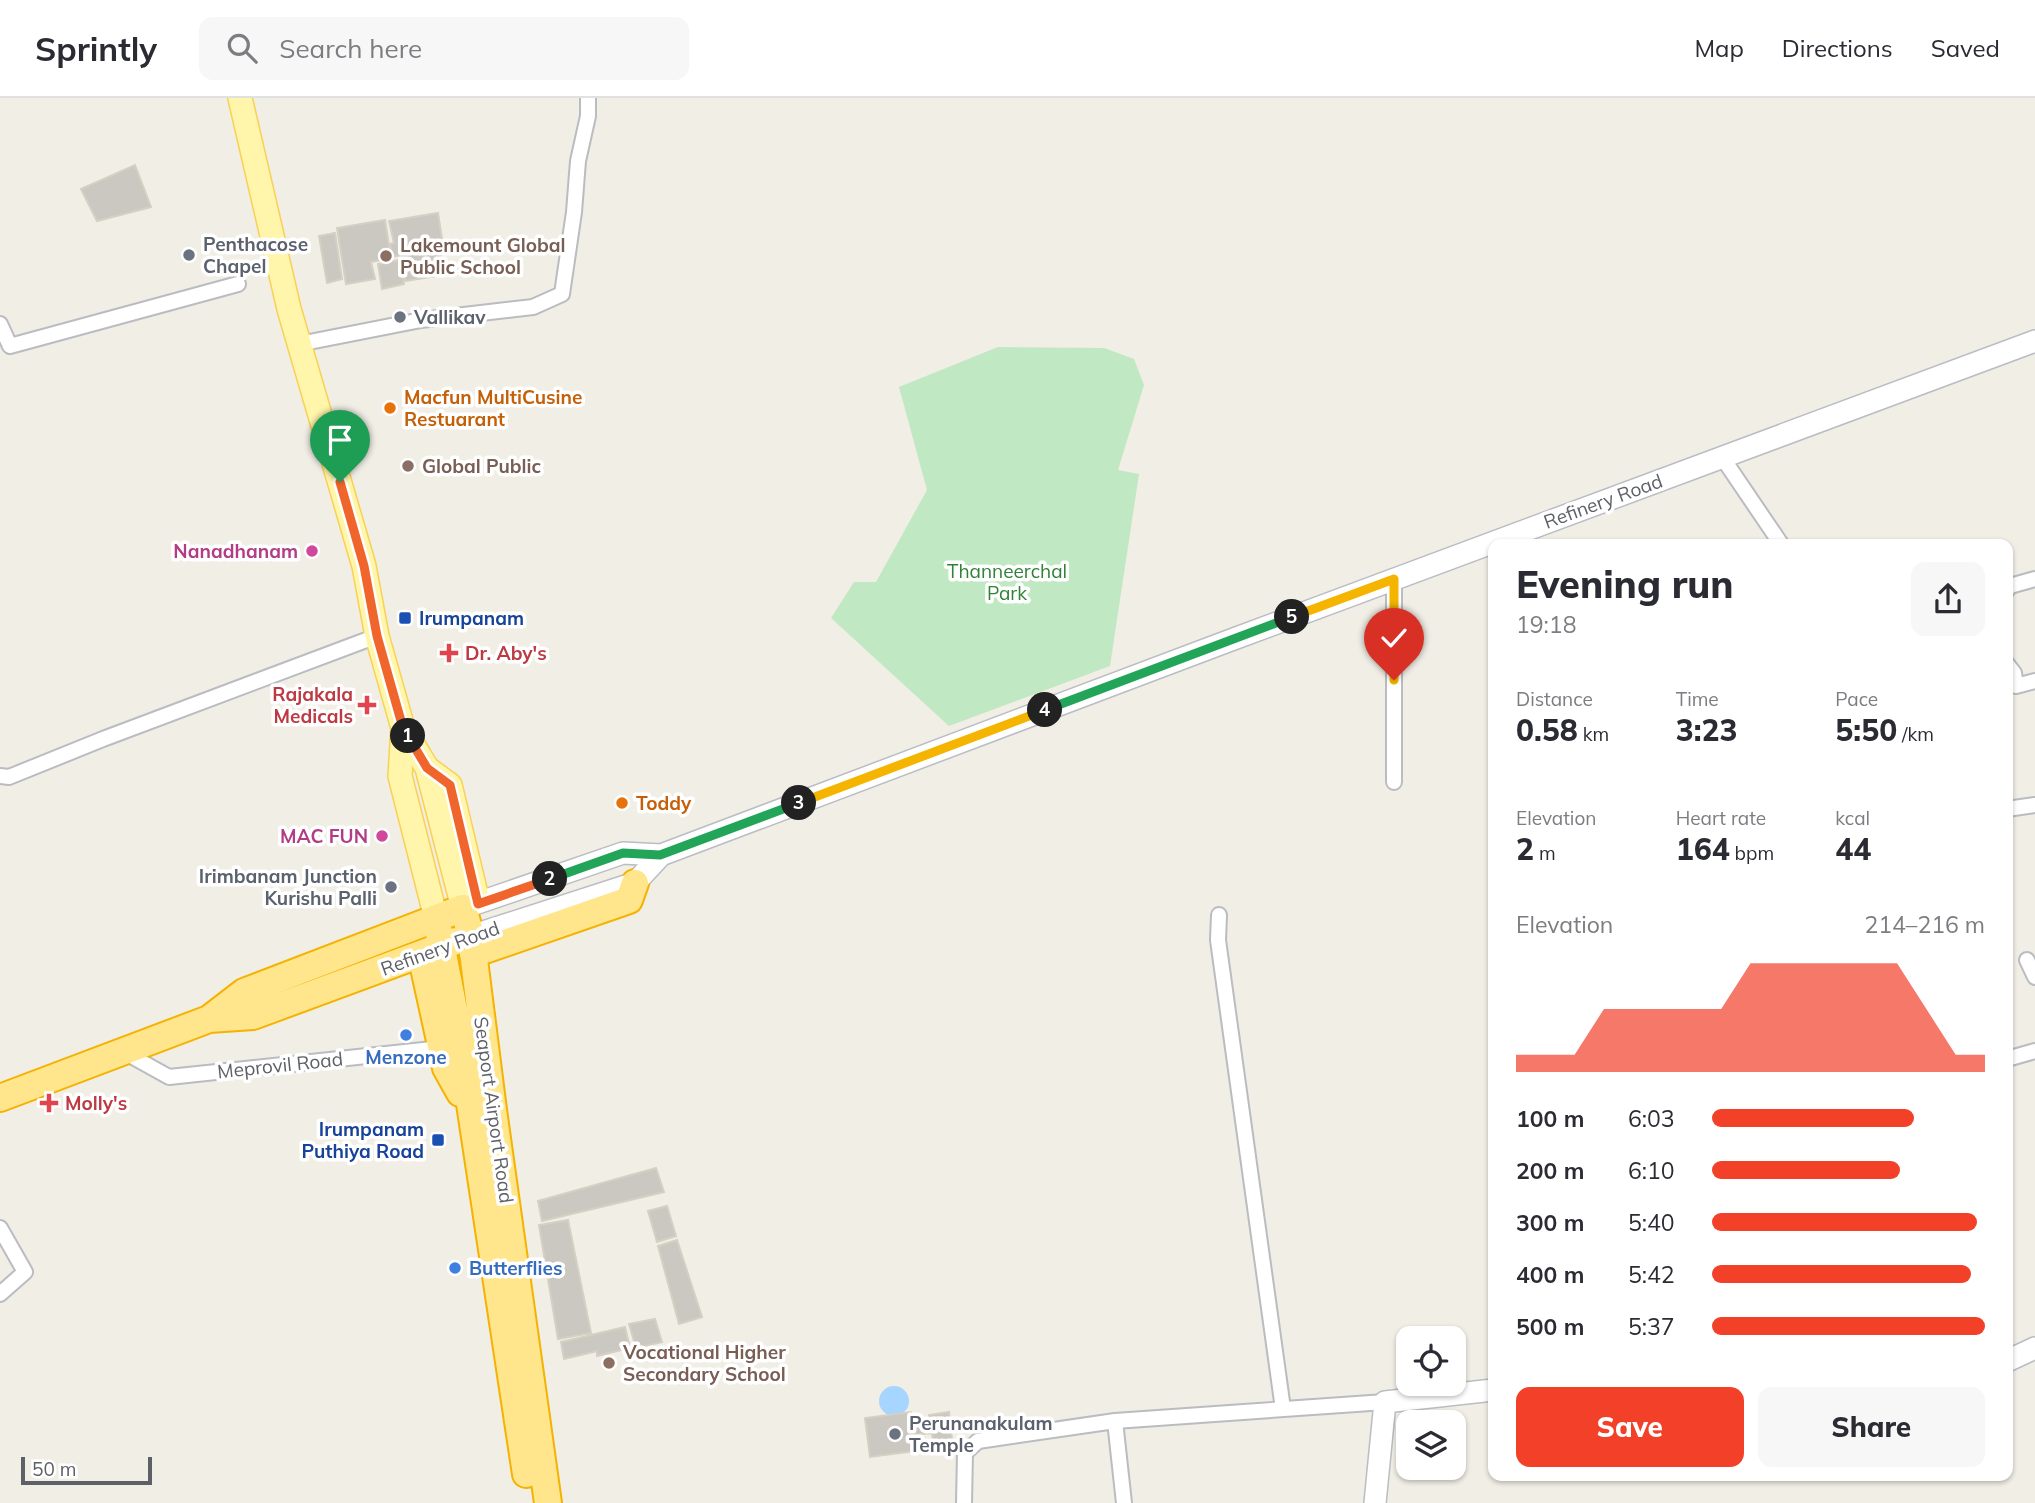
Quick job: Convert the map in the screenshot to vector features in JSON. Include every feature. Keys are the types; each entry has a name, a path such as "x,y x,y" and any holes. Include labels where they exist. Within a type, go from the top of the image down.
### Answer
{"highway":[{"name":"Refinery Road","path":"209,1019 253,1016 431,950 472,945 629,900 635,883"},
{"name":"Refinery Road","path":"0,1098 209,1019 244,992 434,910 471,906"},
{"name":"Seaport Airport Road","path":"471,906 472,945 493,1110 548,1503"},
{"name":"Seaport Airport Road","path":"434,910 431,950 471,1113 530,1503"},
{"path":"431,950 446,1068 471,1113"}],"main road":[{"name":"Seaport Airport Road","path":"240,98 289,309 362,559 377,636 403,728 427,768 471,906"},
{"name":"Refinery Road","path":"1502,539 2035,341"},
{"name":"Refinery Road","path":"471,906 623,853 660,855 1488,544"},
{"name":"Seaport Airport Road","path":"403,728 400,776 434,910"},
{"name":"Refinery Road","path":"635,883 660,855"},
{"path":"2013,1358 2035,1348"},
{"path":"1375,1503 1385,1402 1488,1391"}],"street":[{"path":"299,344 421,320 533,307 562,294 574,212 578,161 588,116 588,98"},
{"path":"0,324 10,346 238,284"},
{"path":"1722,457 1778,539"},
{"path":"1394,579 1394,782"},
{"path":"2013,585 2035,579"},
{"path":"0,776 9,777 377,636"},
{"path":"2013,672 2015,686 2035,681"},
{"path":"2013,808 2035,805"},
{"path":"1219,915 1218,940 1283,1409"},
{"path":"2027,960 2035,977"},
{"name":"Meprovil Road","path":"124,1052 169,1077 442,1048"},
{"path":"2013,1057 2035,1051"},
{"path":"0,1228 25,1272 0,1293"},
{"path":"964,1503 965,1453 978,1441 1115,1421 1385,1402"},
{"path":"1115,1421 1124,1503"}],"green space":[{"name":"Thanneerchal Park","path":"998,347 1104,348 1134,359 1144,385 1118,470 1139,474 1110,666 949,726 831,618 854,582 876,582 927,490 899,387"}],"water":[{"path":"894,1386 905,1390 909,1401 905,1412 894,1416 883,1412 879,1401 883,1390"}],"building":[{"path":"135,165 151,207 97,221 81,189"},
{"name":"Lakemount Global Public School","path":"438,213 442,239 438,240 443,275 405,281 401,255 392,257 390,244 394,243 389,221"},
{"path":"385,220 391,258 371,262 375,279 346,284 337,228"},
{"path":"335,233 342,279 327,283 319,236"},
{"name":"Lakemount Global Public School","path":"399,260 404,284 382,289 378,264"},
{"path":"656,1168 664,1192 542,1221 538,1201"},
{"path":"667,1206 676,1236 657,1242 648,1211"},
{"path":"568,1220 591,1333 558,1339 539,1225"},
{"path":"677,1240 702,1317 679,1324 658,1246"},
{"path":"655,1319 662,1342 636,1348 629,1324"},
{"path":"625,1327 630,1348 597,1356 597,1351 564,1359 561,1342"},
{"name":"Perunanakulam Temple","path":"911,1412 913,1427 931,1425 929,1415 949,1412 952,1440 933,1443 932,1433 914,1435 916,1451 870,1457 865,1418"}],"place":[{"name":"Penthacose Chapel","path":"189,255"},
{"name":"Lakemount Global Public School","path":"386,256"},
{"name":"Vallikav","path":"400,317"},
{"name":"Macfun MultiCusine Restuarant","path":"390,408"},
{"name":"Global Public","path":"408,466"},
{"name":"Nanadhanam","path":"312,551"},
{"name":"Irumpanam","path":"405,618"},
{"name":"Dr. Aby's","path":"449,653"},
{"name":"Rajakala Medicals","path":"367,705"},
{"name":"Toddy","path":"622,803"},
{"name":"MAC FUN","path":"382,836"},
{"name":"Irimbanam Junction Kurishu Palli","path":"391,887"},
{"name":"Menzone","path":"406,1035"},
{"name":"Molly's","path":"49,1103"},
{"name":"Irumpanam Puthiya Road","path":"438,1140"},
{"name":"Butterflies","path":"455,1268"},
{"name":"Vocational Higher Secondary School","path":"609,1363"},
{"name":"Perunanakulam Temple","path":"895,1434"}],"route":[{"path":"340,482 364,566 377,636 403,728 427,768 450,785 478,904 623,853 660,855 1394,579 1394,680"}]}
